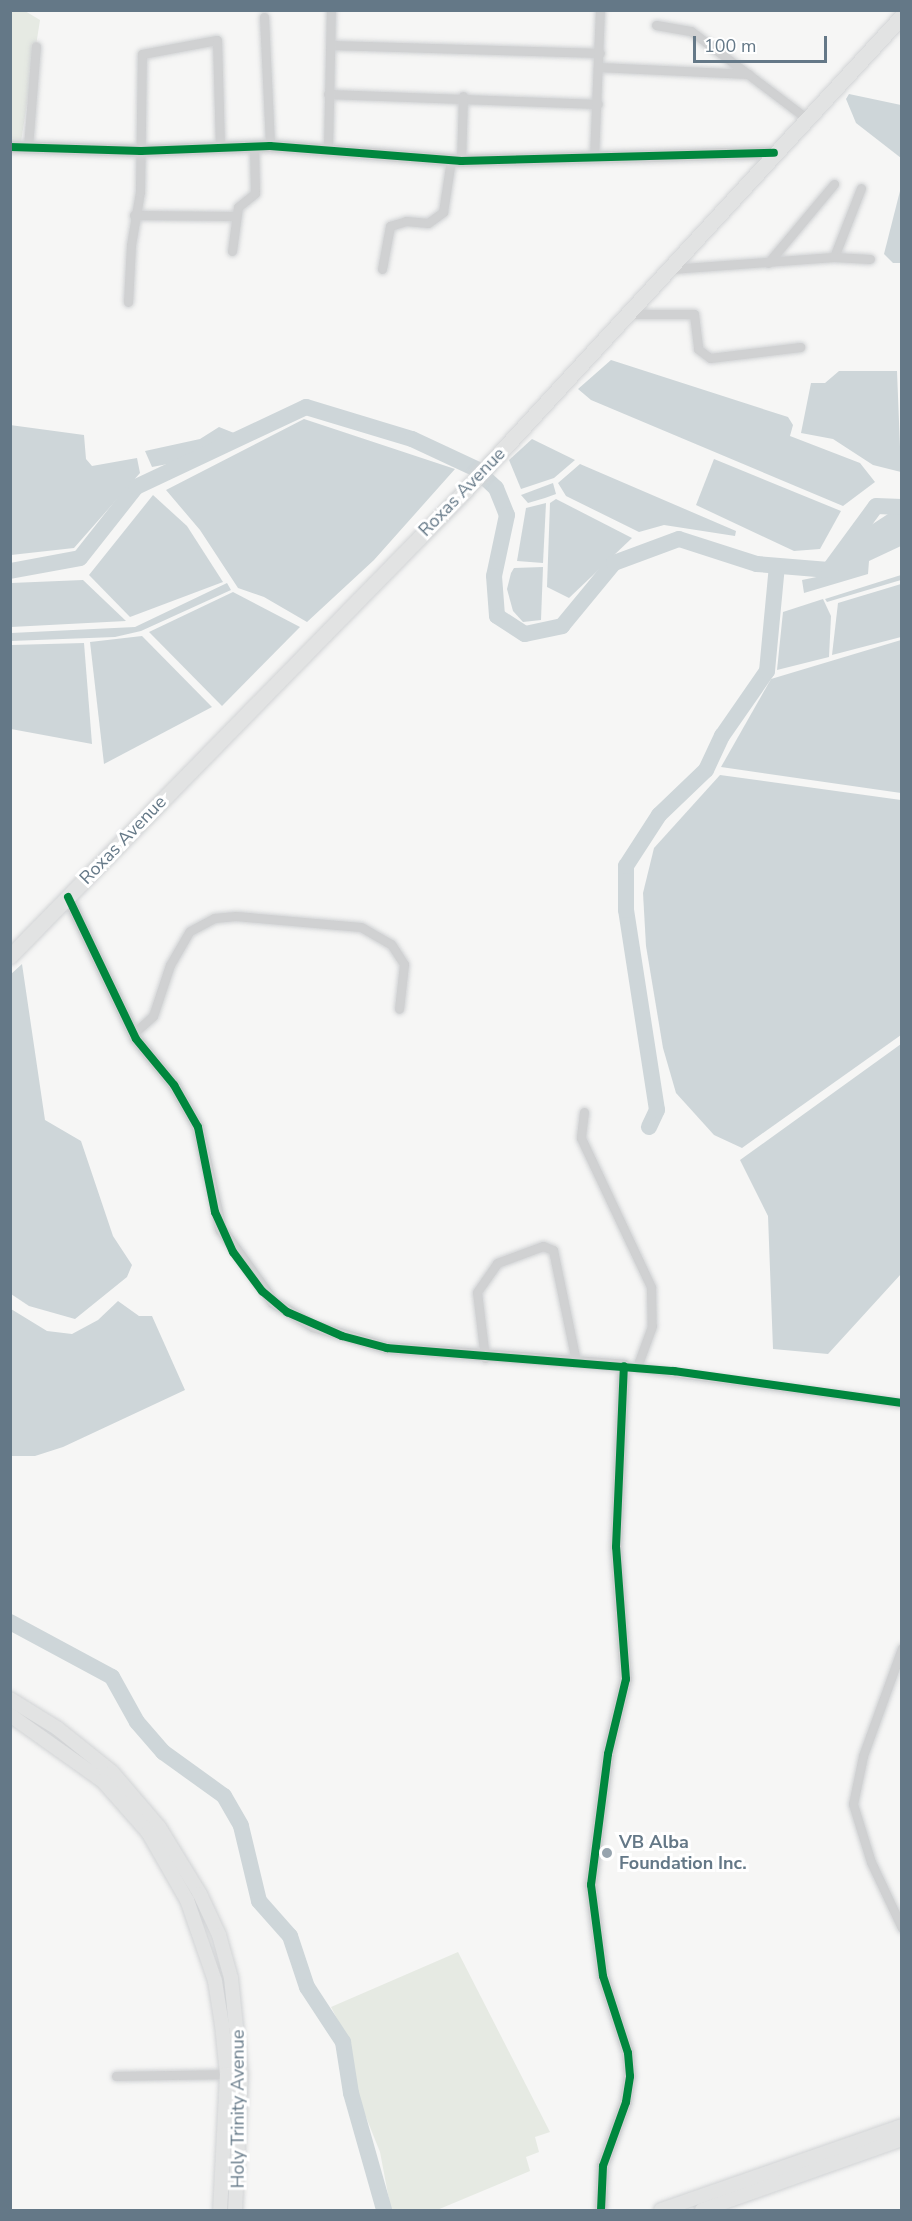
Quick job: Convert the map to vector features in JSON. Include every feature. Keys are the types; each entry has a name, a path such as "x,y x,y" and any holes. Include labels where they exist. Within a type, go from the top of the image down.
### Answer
{"main road":[{"name":"Roxas Avenue","path":"10,956 631,314 774,153 902,16"},
{"name":"Holy Trinity Avenue","path":"10,1700 57,1728 112,1772 159,1827 200,1893 219,1935 231,1978 240,2053 236,2211"},
{"name":"Holy Trinity Avenue","path":"10,1715 103,1781 148,1832 187,1900 215,1981 227,2074 220,2211"},
{"path":"660,2211 902,2126"},
{"path":"702,2211 902,2139"}],"street":[{"path":"328,148 331,10"},
{"path":"594,158 598,104 600,10"},
{"path":"264,17 270,146"},
{"path":"656,25 691,32 806,118"},
{"path":"128,302 134,215 140,192 142,54 217,40 220,148"},
{"path":"331,45 600,53"},
{"path":"28,147 36,46"},
{"path":"598,67 749,74"},
{"path":"328,94 463,96 598,104"},
{"path":"382,269 390,226 406,221 428,223 443,212 456,160 463,96"},
{"path":"232,251 234,216 255,193 254,146"},
{"path":"10,147 141,151 270,146 328,148 456,160 774,153"},
{"path":"768,263 834,184"},
{"path":"834,257 861,188"},
{"path":"134,215 234,216"},
{"path":"671,270 834,257 870,259"},
{"path":"631,314 694,314 698,350 710,358 800,347"},
{"path":"68,897 133,1034 187,1105 205,1145 221,1229 273,1302 313,1326 387,1348 485,1358 576,1361 637,1367 902,1404"},
{"path":"133,1034 153,1016 171,965 190,931 214,918 236,915 361,927 391,944 404,964 399,1009"},
{"path":"584,1112 581,1138 651,1287 652,1326 637,1367"},
{"path":"485,1358 477,1292 497,1263 543,1246 554,1250 576,1361"},
{"path":"601,2211 603,2166 626,2102 630,2076 628,2053 603,1976 591,1885 608,1754 626,1679 616,1547 624,1366"},
{"path":"902,1648 863,1756 853,1804 871,1862 902,1928"},
{"path":"116,2076 227,2074"}],"shaded area":[{"path":"10,11 25,11 40,20 21,142 11,141"},
{"path":"849,94 901,105 901,158 856,123 846,99"},
{"path":"901,187 901,263 893,263 884,254"},
{"path":"611,360 788,417 793,425 790,436 860,463 875,482 843,506 591,400 578,389"},
{"path":"839,371 897,371 901,472 873,465 833,439 801,433 811,383 825,383"},
{"path":"304,419 455,469 374,560 307,622 264,597 238,588 200,530 166,490"},
{"path":"10,425 84,435 86,459 92,466 137,458 140,473 74,548 11,555"},
{"path":"219,427 234,433 173,463 152,467 145,451 200,439"},
{"path":"532,439 575,460 554,478 521,489 509,460"},
{"path":"714,459 841,511 820,549 794,551 696,505"},
{"path":"580,464 736,531 735,536 664,525 639,532 566,496 558,483"},
{"path":"553,483 556,494 528,503 521,495"},
{"path":"153,495 187,526 223,582 130,617 89,575"},
{"path":"556,499 632,538 569,598 547,587 550,503"},
{"path":"546,503 543,563 517,561 526,508"},
{"path":"901,513 901,546 869,561 868,574 804,593 802,580 836,573 868,527 888,514"},
{"path":"543,567 541,620 523,622 513,611 507,589 511,573 514,568"},
{"path":"901,575 901,580 827,602 825,599"},
{"path":"83,580 126,621 11,627 11,583"},
{"path":"227,583 231,590 141,631 115,637 11,641 11,633 135,627"},
{"path":"901,584 901,637 832,655 838,603"},
{"path":"233,592 300,627 222,706 149,632"},
{"path":"823,599 831,616 829,657 777,670 783,612"},
{"path":"142,636 212,707 104,764 90,642"},
{"path":"901,640 901,793 721,767 771,679"},
{"path":"84,643 92,744 11,729 11,645"},
{"path":"720,775 901,800 901,1035 742,1148 714,1135 676,1093 663,1048 646,946 643,893 654,848"},
{"path":"22,964 45,1120 81,1141 113,1236 132,1265 127,1277 75,1319 29,1306 11,1294 10,975"},
{"path":"901,1044 901,1274 828,1354 773,1349 768,1216 740,1160"},
{"path":"118,1301 139,1316 152,1316 185,1390 63,1447 35,1456 11,1456 11,1309 47,1331 72,1334 98,1320"},
{"path":"458,1952 550,2132 535,2137 539,2152 526,2157 530,2171 437,2210 391,2210 380,2152 352,2082 349,2042 331,2007"}],"waterway":[{"path":"10,571 80,558 136,487 306,407 412,439 476,469"},
{"path":"484,477 496,488 507,515 494,576 497,616 525,634 562,626 614,563 679,539 757,564 829,570 876,506 902,507"},
{"path":"649,1127 657,1110 626,910 626,866 659,815 706,770 722,736 767,671 777,566"},
{"path":"10,1622 112,1677 137,1722 163,1752 224,1796 241,1826 259,1901 290,1936 307,1987 343,2042 351,2093 384,2210"}],"cycle path":[{"path":"10,147 141,151 270,146 461,161 774,153"},
{"path":"68,897 136,1039 174,1085 198,1127 215,1212 233,1252 262,1291 287,1312 342,1336 387,1348 674,1371 902,1403"},
{"path":"601,2210 603,2166 626,2102 630,2076 628,2053 603,1976 591,1885 608,1754 626,1679 616,1547 624,1366"}],"place":[{"name":"VB Alba Foundation Inc.","path":"607,1853"}]}
